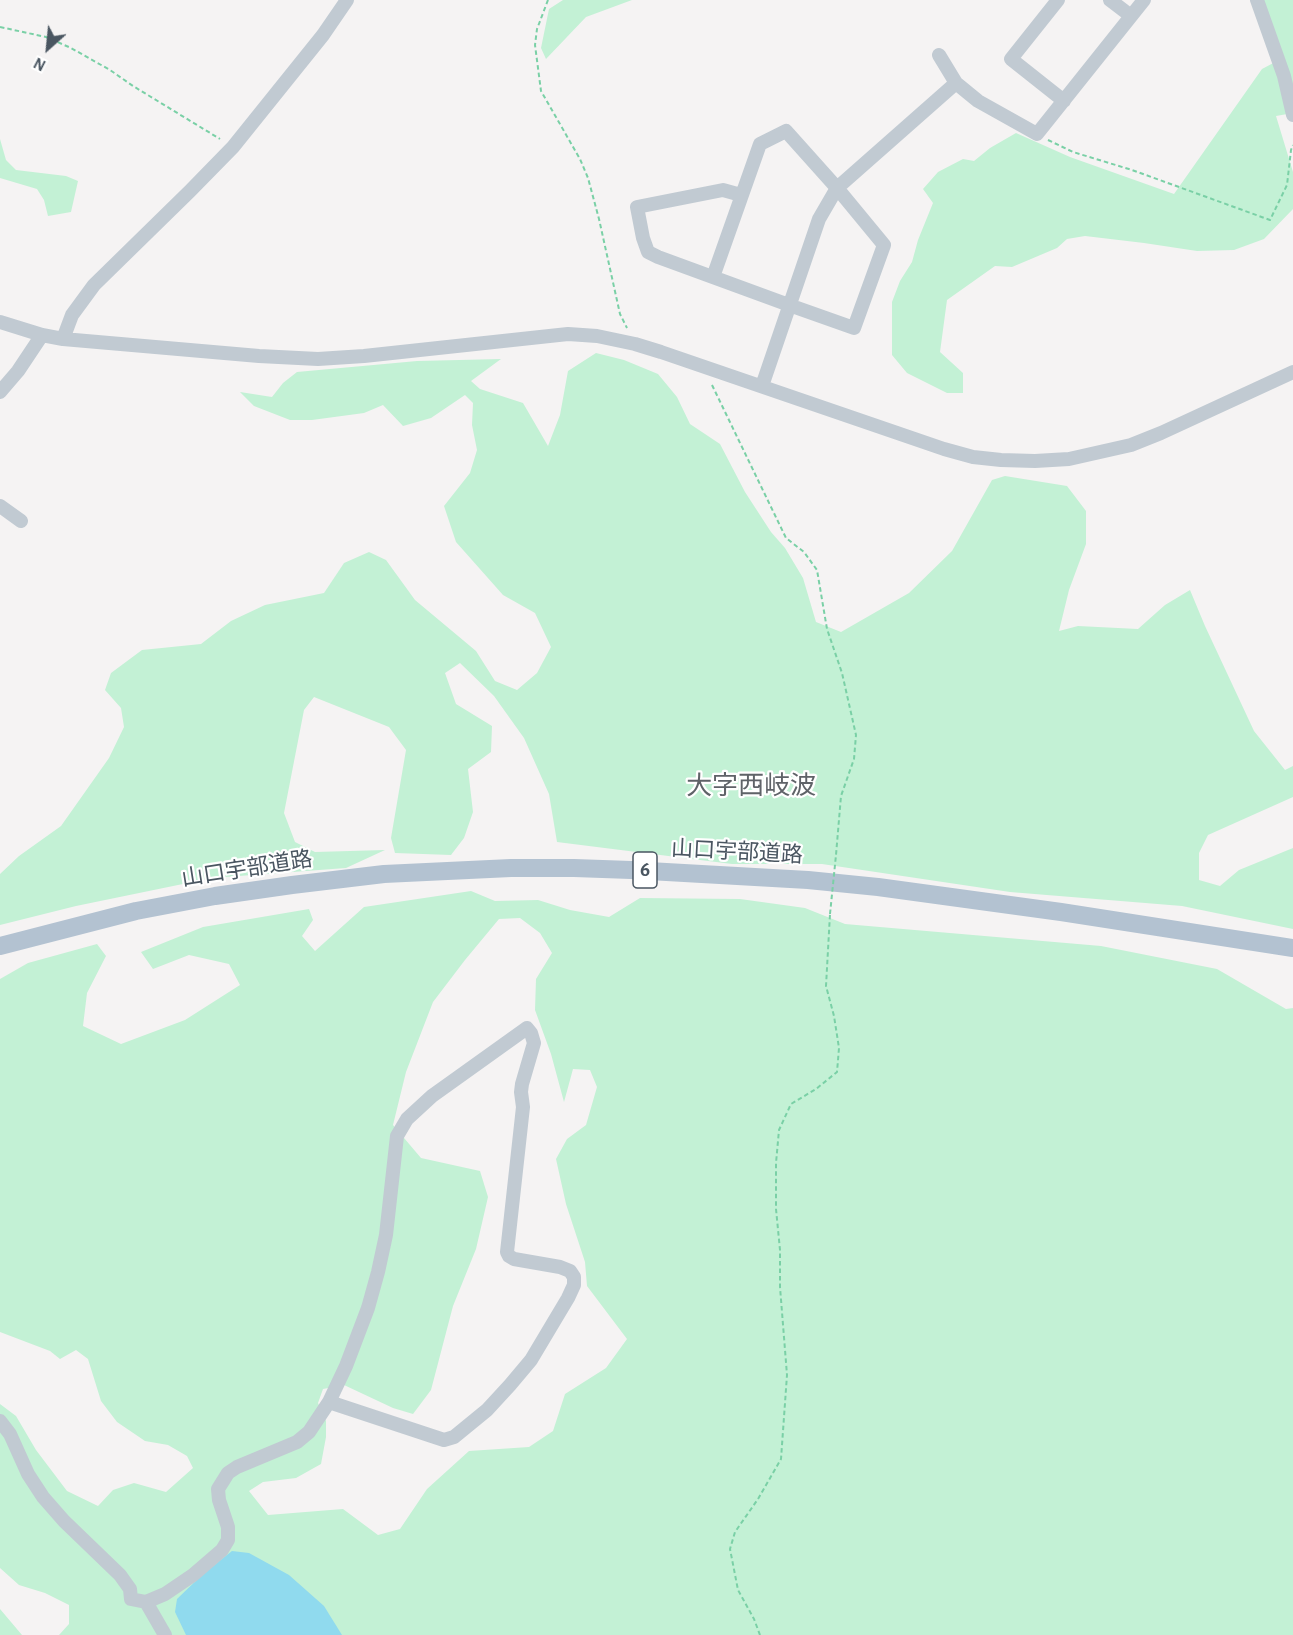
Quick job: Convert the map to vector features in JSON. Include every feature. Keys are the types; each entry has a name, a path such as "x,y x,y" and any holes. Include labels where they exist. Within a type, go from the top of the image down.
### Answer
{"main road":[{"name":"山口宇部道路","path":"0,946 136,911 215,896 281,887 384,874 511,868 574,868 808,880 878,887 1061,912 1293,948"}],"street":[{"path":"63,339 72,315 94,285 232,147 317,44 347,0"},
{"path":"1058,0 1011,59 1064,101"},
{"path":"1110,0 1131,16"},
{"path":"939,55 956,83 978,101 1037,134 1144,0"},
{"path":"1257,0 1284,76 1293,115"},
{"path":"762,386 819,219 837,188 956,83"},
{"path":"713,277 760,144 786,130 884,245 854,328 789,305 658,257 648,252 637,207 723,190 741,195"},
{"path":"0,321 42,335 63,339 318,359 364,357 568,334 597,336 634,344 954,452 1001,460 1069,459 1131,445 1161,434 1292,375"},
{"path":"0,392 18,371 42,335"},
{"path":"0,506 21,521"},
{"path":"0,1421 10,1434 28,1474 43,1497 64,1521 120,1575 130,1589 131,1599 146,1602 165,1594 193,1575 222,1550 228,1540 228,1527 219,1500 218,1489 228,1473 297,1442 309,1431 329,1402 346,1366 368,1308 378,1272 386,1235 397,1136 407,1119 432,1095 527,1028 534,1043 522,1084 523,1107 507,1252 514,1258 570,1271 574,1277 574,1285 568,1298 531,1360 487,1410 454,1437 444,1440 329,1402"},
{"path":"146,1602 165,1635"}],"path":[{"path":"548,0 537,29 535,45 541,91 580,159 588,178 620,314 634,344"},
{"path":"0,27 46,37 70,48 110,70 232,147"},
{"path":"1037,134 1072,152 1132,170 1270,220 1287,185 1293,145"},
{"path":"709,379 786,538 804,552 817,570 827,629 842,673 856,735 854,759 841,796 830,914 826,986 839,1048 837,1072 816,1089 791,1104 779,1130 776,1209 787,1375 781,1459 758,1500 735,1533 730,1549 738,1590 760,1635"}],"green space":[{"path":"563,0 632,0 586,17 546,59 541,48 549,9"},
{"path":"1262,0 1293,0 1293,113 1276,116 1293,172 1293,209 1264,239 1234,250 1197,251 1085,236 1067,239 1057,248 1012,267 995,266 947,300 940,352 963,373 963,393 947,393 907,373 892,355 892,302 900,281 912,262 933,203 923,189 938,172 963,159 974,161 990,148 1016,133 1070,157 1174,194 1262,69 1279,60"},
{"path":"0,139 6,160 16,170 66,176 78,181 71,212 48,216 44,200 37,189 0,178"},
{"path":"596,353 624,360 658,374 677,397 690,424 720,444 745,492 771,532 785,548 803,578 816,622 841,632 909,593 952,551 992,480 1005,476 1067,486 1086,511 1086,544 1069,590 1059,631 1078,626 1138,629 1165,605 1190,590 1254,731 1285,770 1293,766 1293,797 1208,835 1199,853 1199,880 1220,886 1239,870 1293,848 1293,929 1182,906 1010,892 822,864 732,864 557,842 549,794 524,738 494,696 460,663 445,673 456,704 492,726 491,752 468,769 473,812 464,838 451,855 395,853 391,838 406,750 389,727 314,697 304,710 284,813 295,842 315,852 385,850 346,868 212,878 76,906 0,925 0,874 19,856 61,826 109,758 124,727 121,708 105,690 111,673 142,650 201,644 231,621 265,605 324,593 344,563 369,552 386,560 415,600 476,651 495,681 517,690 537,673 551,647 535,613 503,595 456,542 444,506 470,473 477,450 472,425 473,403 465,395 431,418 403,426 383,405 364,413 312,420 290,420 254,406 240,392 272,397 283,383 297,372 417,361 501,359 471,381 480,389 523,403 548,446 560,415 568,371"},
{"path":"471,891 495,901 538,900 570,910 609,917 640,898 740,899 805,908 845,924 1101,946 1217,969 1286,1009 1293,1008 1293,1635 59,1635 69,1624 69,1605 45,1593 19,1585 0,1568 0,1404 16,1416 36,1450 67,1491 98,1506 113,1490 134,1483 166,1492 193,1468 187,1456 168,1445 145,1441 117,1422 101,1401 88,1359 76,1350 60,1359 50,1351 0,1332 0,979 28,963 97,944 106,956 87,993 83,1026 121,1044 185,1020 240,985 229,964 189,955 153,969 141,952 203,927 309,909 313,920 302,936 315,951 364,907","holes":["520,918 540,933 552,953 536,979 535,1010 551,1054 564,1102 573,1069 590,1070 597,1087 586,1125 567,1139 556,1159 566,1204 585,1262 587,1286 627,1339 606,1368 565,1394 553,1431 529,1447 469,1451 427,1489 400,1529 378,1535 343,1509 268,1515 249,1491 263,1482 296,1478 321,1464 326,1437 326,1421 318,1403 323,1389 344,1385 393,1408 413,1414 431,1390 453,1306 476,1249 488,1197 480,1171 421,1158 393,1125 406,1072 433,1002 465,960 499,919"]},
{"path":"0,1609 22,1635 0,1635"}],"water":[{"path":"232,1551 249,1553 289,1575 324,1606 342,1635 186,1635 175,1612 177,1599"}],"district":[{"name":"大字西岐波","path":"751,786"}]}
